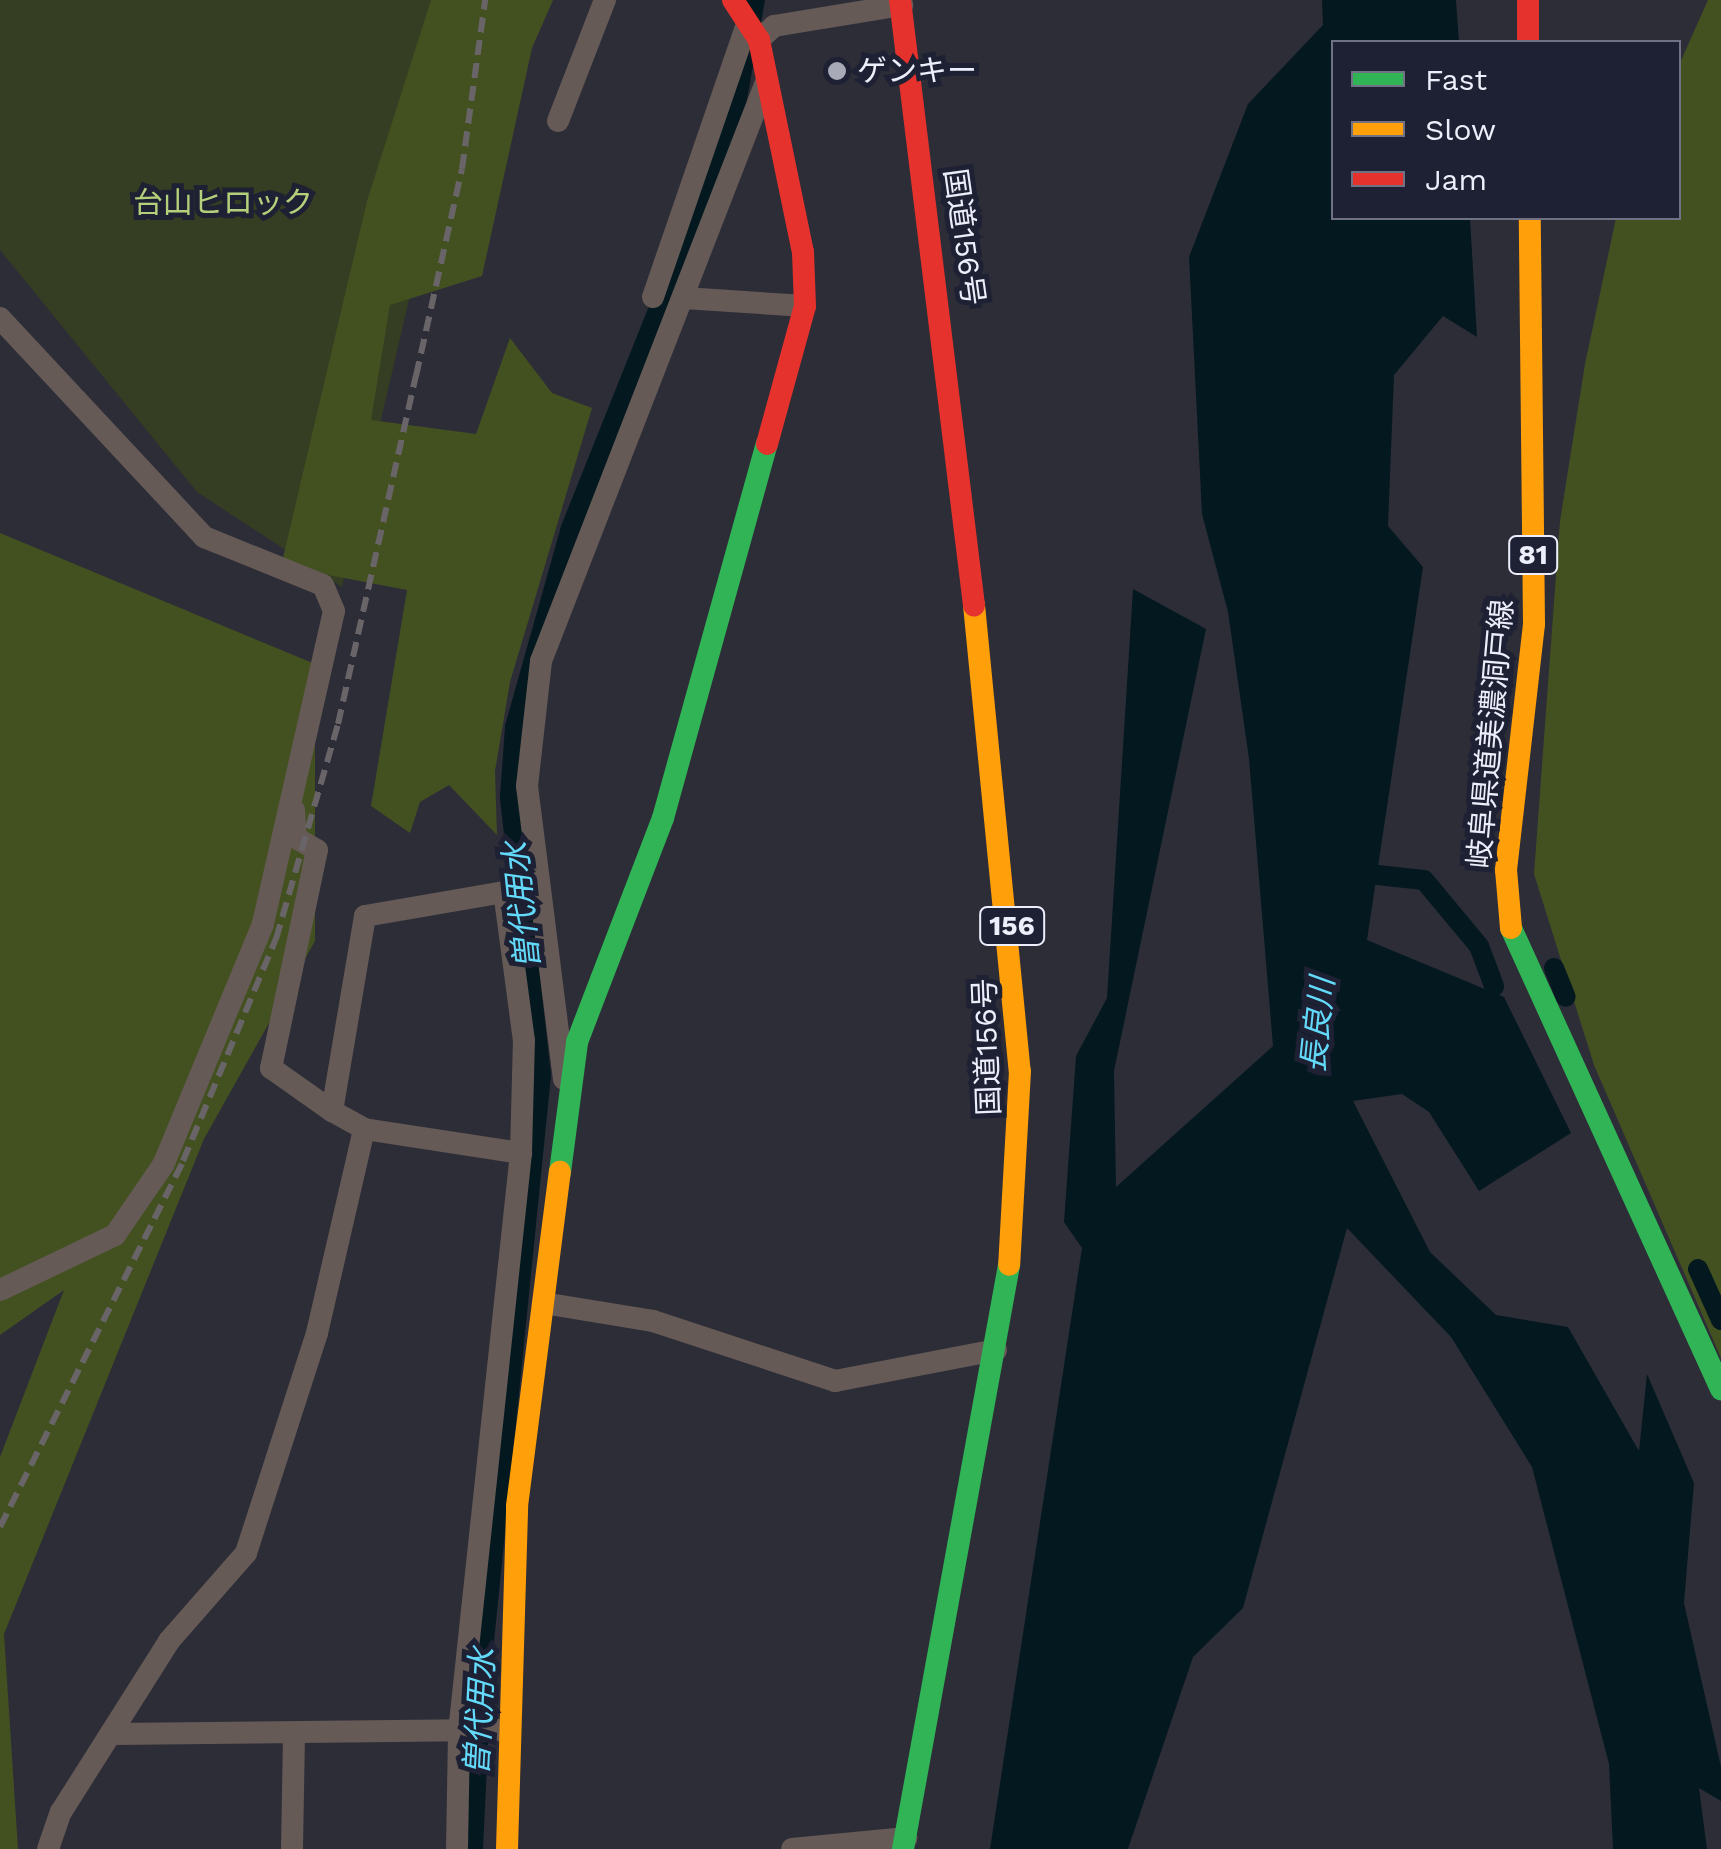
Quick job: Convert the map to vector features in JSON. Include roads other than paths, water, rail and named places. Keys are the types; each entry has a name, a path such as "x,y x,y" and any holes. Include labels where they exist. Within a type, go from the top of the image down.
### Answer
{"main road":[{"path":"507,1849 482,1731 502,1461 543,1303 532,1220 568,1092 577,1042 663,818 805,306 804,252 766,82 752,35 733,0"},
{"path":"1528,0 1528,40"},
{"name":"国道156号","path":"901,2 1016,982 1016,1203 996,1350 905,1844"},
{"name":"岐阜県道美濃洞戸線","path":"1530,220 1534,624 1508,891 1512,937 1721,1389"}],"street":[{"path":"558,122 605,0"},
{"path":"653,297 752,35 774,26 901,2"},
{"path":"568,1092 531,844 530,723 549,635 766,82"},
{"path":"684,298 805,306"},
{"path":"0,318 204,537 334,597 264,924 163,1165 115,1234 0,1290"},
{"path":"293,792 296,838 317,850 271,1068 364,1129 521,1153"},
{"path":"332,1111 365,916 504,892 524,1041 521,1153 532,1220 502,1461 482,1731 456,1849"},
{"path":"48,1849 61,1812 169,1642 246,1553 317,1333 364,1129"},
{"path":"543,1303 654,1321 836,1381 996,1350"},
{"path":"113,1734 482,1731"},
{"path":"292,1849 294,1735"},
{"path":"792,1849 905,1844"}],"water":[{"name":"長良川","path":"1322,0 1456,0 1459,40 1331,40 1331,220 1470,220 1477,337 1443,316 1394,375 1388,526 1423,567 1367,940 1504,997 1571,1133 1479,1191 1429,1112 1402,1094 1353,1101 1430,1252 1496,1315 1568,1327 1639,1451 1647,1374 1694,1483 1684,1603 1721,1767 1721,1801 1699,1788 1707,1849 1613,1849 1609,1764 1532,1467 1451,1337 1347,1228 1243,1608 1193,1657 1128,1849 990,1849 1082,1248 1064,1222 1076,1056 1107,998 1133,589 1206,629 1114,1071 1116,1187 1273,1046 1249,759 1228,612 1202,514 1189,257 1248,104 1323,25"}],"waterway":[{"name":"曽代用水","path":"473,1849 482,1661 541,1075 510,797 515,727 571,528 732,126 755,0"},
{"path":"1350,872 1424,880 1479,946 1494,986"},
{"path":"1554,968 1566,997"},
{"path":"1698,1269 1721,1320"}],"railway":[{"path":"0,1527 183,1161 276,939 338,724 416,376 462,169 485,0"}],"place":[{"name":"ゲンキー","path":"837,71"}],"park label":[{"name":"台山ヒロック","path":"223,203"}]}
